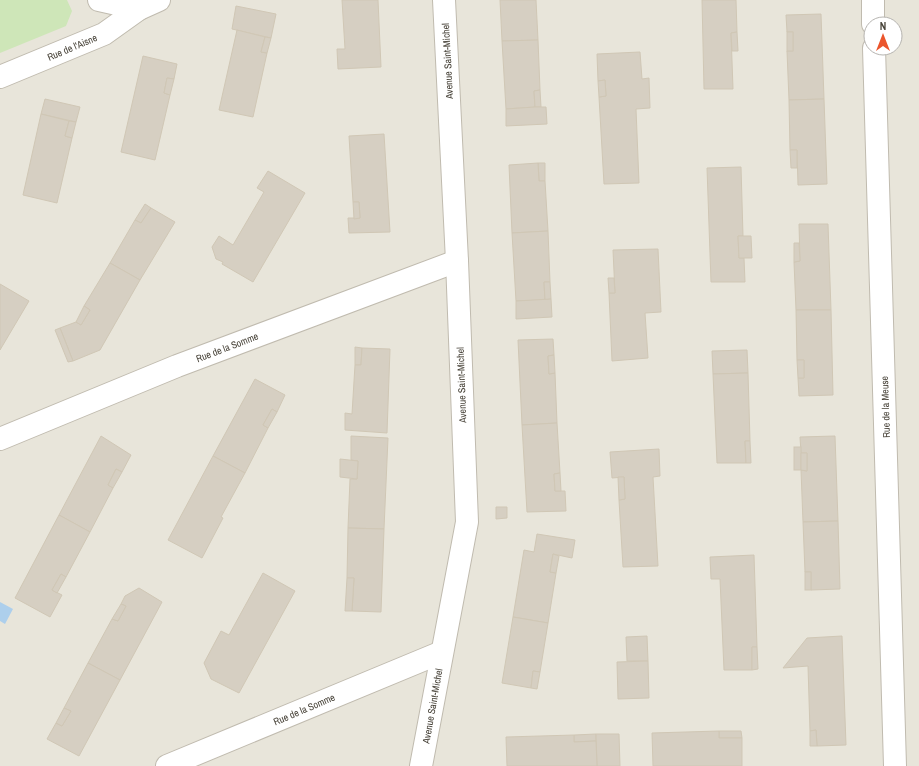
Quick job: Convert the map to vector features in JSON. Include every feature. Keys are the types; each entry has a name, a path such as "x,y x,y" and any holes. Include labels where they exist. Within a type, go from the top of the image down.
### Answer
{"street":[{"path":"99,0 139,9"},
{"name":"Rue de l'Aisne","path":"0,77 104,34 139,9 159,0"},
{"name":"Avenue Saint-Michel","path":"421,766 467,522 457,261 444,0"},
{"path":"873,0 873,16"},
{"name":"Rue de la Meuse","path":"874,56 895,766"},
{"name":"Rue de la Somme","path":"0,439 177,366 457,261"},
{"name":"Rue de la Somme","path":"167,766 442,652"}],"shaded area":[{"path":"0,0 919,0 919,766 0,766"}],"green space":[{"path":"0,0 67,0 72,11 66,26 0,53"}],"water":[{"path":"0,602 13,609 5,624 0,621"}],"building":[{"path":"342,0 378,0 381,67 338,69 337,49 345,49"},
{"path":"500,0 536,0 538,40 502,41"},
{"path":"702,0 736,0 737,32 731,33 733,89 704,89"},
{"path":"236,6 276,14 271,38 232,29"},
{"path":"821,14 824,99 789,100 787,51 793,51 793,32 787,32 786,15"},
{"path":"237,30 265,37 261,52 267,53 253,117 219,110"},
{"path":"737,32 738,51 732,51 731,33"},
{"path":"787,32 793,32 793,51 787,51"},
{"path":"265,37 271,38 267,53 261,52"},
{"path":"538,40 540,90 534,91 535,107 506,109 502,41"},
{"path":"640,52 642,79 649,78 650,108 636,109 639,183 604,184 599,97 606,96 605,80 598,81 597,54"},
{"path":"143,56 177,64 174,79 167,78 164,93 170,95 155,160 121,152"},
{"path":"167,78 174,79 170,95 164,93"},
{"path":"605,80 606,96 599,97 598,81"},
{"path":"540,90 541,107 535,107 534,91"},
{"path":"45,99 80,107 76,122 41,114"},
{"path":"824,99 827,184 798,185 797,150 790,150 789,100"},
{"path":"546,107 547,124 506,126 506,109"},
{"path":"41,114 69,121 65,136 72,138 57,203 23,195"},
{"path":"69,121 76,122 72,138 65,136"},
{"path":"384,134 390,232 349,233 348,218 360,218 359,202 353,202 349,136"},
{"path":"790,150 797,150 797,168 791,168"},
{"path":"538,163 545,163 545,181 539,181"},
{"path":"538,163 539,181 545,181 548,231 512,233 509,165"},
{"path":"741,167 743,236 738,236 739,258 744,258 745,282 711,282 707,168"},
{"path":"268,171 305,193 253,282 216,259 212,247 219,236 233,245 264,192 257,188"},
{"path":"353,202 359,202 360,218 354,219"},
{"path":"145,204 151,208 141,223 135,220"},
{"path":"151,208 175,222 140,280 110,263 135,220 141,223"},
{"path":"799,224 828,224 831,310 796,310 794,262 800,261"},
{"path":"548,231 550,282 544,282 545,300 516,301 512,233"},
{"path":"738,236 751,236 752,258 739,258"},
{"path":"794,243 799,243 800,261 794,262"},
{"path":"658,249 661,312 645,313 648,358 612,361 609,293 615,293 613,250"},
{"path":"110,263 140,280 100,350 73,361 60,328 76,322 81,325 90,310 84,306"},
{"path":"608,278 614,278 615,293 609,293"},
{"path":"544,282 550,282 551,299 545,300"},
{"path":"0,284 29,301 0,350"},
{"path":"551,299 552,317 516,319 516,301"},
{"path":"84,306 90,310 81,325 76,322"},
{"path":"796,310 831,310 833,395 799,396 798,378 804,378 804,360 797,360"},
{"path":"60,328 73,361 68,362 55,330"},
{"path":"553,339 554,355 548,356 549,374 555,373 557,423 522,425 518,340"},
{"path":"355,347 362,348 361,365 355,365"},
{"path":"362,348 390,349 387,433 345,430 345,413 352,414 355,365 361,365"},
{"path":"747,350 748,373 713,374 712,351"},
{"path":"554,355 555,373 549,374 548,356"},
{"path":"797,360 804,360 804,378 798,378"},
{"path":"748,373 750,441 745,441 746,463 717,463 713,374"},
{"path":"255,379 285,395 277,412 272,409 263,425 268,428 245,473 213,456"},
{"path":"272,409 277,412 268,428 263,425"},
{"path":"557,423 560,473 554,474 555,491 565,491 566,511 527,512 522,425"},
{"path":"101,436 131,455 122,472 116,469 108,485 113,488 90,532 59,515"},
{"path":"351,436 388,438 384,529 348,528 350,479 357,479 358,461 351,460"},
{"path":"835,436 838,521 803,522 801,470 807,471 807,453 801,453 800,437"},
{"path":"745,441 750,441 751,463 746,463"},
{"path":"794,447 801,447 801,470 794,470"},
{"path":"659,449 660,476 653,477 658,566 623,567 619,500 625,499 624,477 612,478 610,452"},
{"path":"801,453 807,453 807,471 801,470"},
{"path":"213,456 245,473 221,517 223,518 202,558 168,540"},
{"path":"340,459 358,461 357,479 340,477"},
{"path":"116,469 122,472 113,488 108,485"},
{"path":"560,473 561,491 555,491 554,474"},
{"path":"618,477 624,477 625,499 619,500"},
{"path":"496,507 507,507 507,518 496,519"},
{"path":"59,515 90,532 66,577 61,574 52,590 62,595 50,617 15,598"},
{"path":"838,521 840,589 811,590 811,572 805,572 803,522"},
{"path":"348,528 384,529 381,612 352,611 354,578 347,578"},
{"path":"537,534 575,540 572,558 553,554 550,572 556,573 548,623 513,617 524,550 534,552"},
{"path":"553,554 559,556 556,573 550,572"},
{"path":"754,555 757,647 752,647 752,670 724,670 720,579 711,579 710,557"},
{"path":"805,572 811,572 811,590 805,590"},
{"path":"263,573 295,591 239,693 211,679 204,663 221,631 229,635"},
{"path":"61,574 66,577 57,593 52,590"},
{"path":"347,578 354,578 352,611 345,611"},
{"path":"139,588 162,602 120,680 88,663 112,619 118,621 126,606 121,604 125,596"},
{"path":"121,604 126,606 118,621 112,619"},
{"path":"513,617 548,623 540,672 533,671 531,688 502,683"},
{"path":"647,636 648,661 627,661 626,637"},
{"path":"842,636 846,745 817,746 816,730 810,731 808,666 783,668 807,638"},
{"path":"752,647 757,647 758,669 752,670"},
{"path":"648,661 649,698 618,699 617,662"},
{"path":"88,663 120,680 79,756 47,739 56,723 62,726 71,711 64,708"},
{"path":"533,671 540,672 537,689 531,688"},
{"path":"64,708 71,711 62,726 56,723"},
{"path":"816,730 817,746 810,746 810,731"},
{"path":"719,731 741,731 742,738 719,738"},
{"path":"719,731 719,738 742,738 742,766 653,766 652,733"},
{"path":"596,734 596,741 574,742 574,735"},
{"path":"596,734 619,734 620,766 597,766"},
{"path":"574,735 574,742 596,741 597,766 507,766 506,737"}]}
